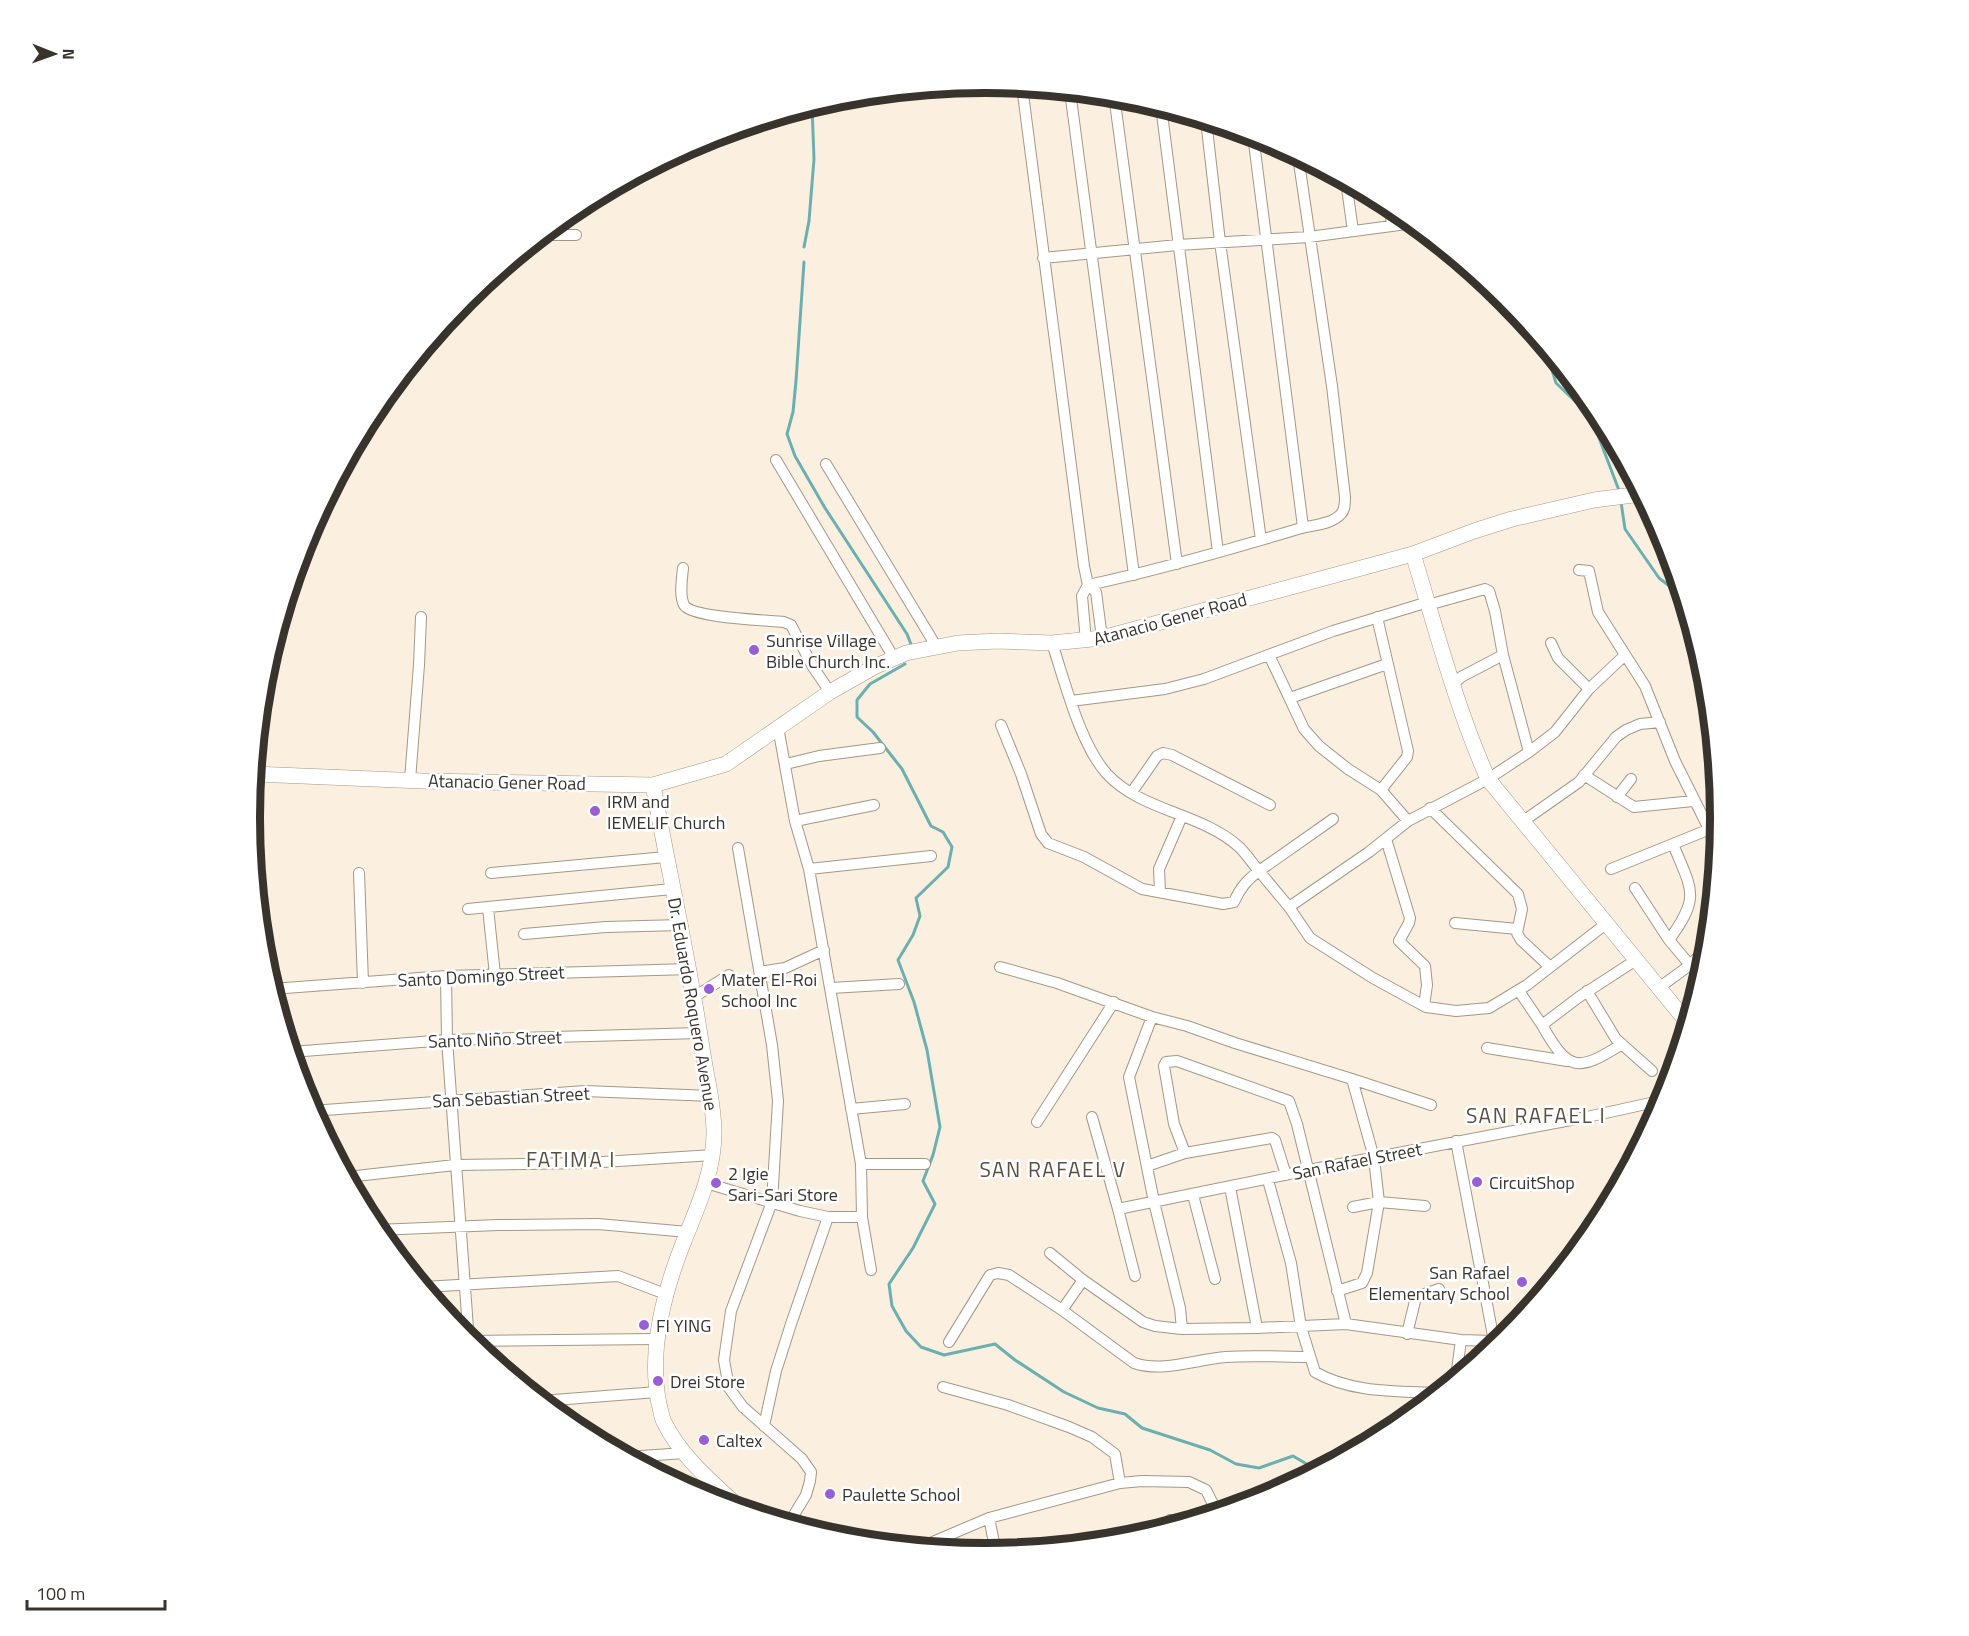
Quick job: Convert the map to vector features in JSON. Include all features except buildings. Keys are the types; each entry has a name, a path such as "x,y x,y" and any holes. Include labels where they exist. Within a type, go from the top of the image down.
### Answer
{"main road":[{"name":"Atanacio Gener Road","path":"261,774 654,785 726,764 830,692 874,667 915,652 958,643 998,641 1052,643 1102,638 1413,554 1512,519 1594,500 1634,494"},
{"path":"1413,554 1453,685 1488,779 1636,960 1683,1013"},
{"name":"Dr. Eduardo Roquero Avenue","path":"654,785 712,1096 714,1133 713,1155 706,1183 676,1261 657,1340 657,1392 663,1420 685,1453 728,1496"}],"street":[{"path":"1023,95 1082,555 1088,585 1096,592 1102,638"},
{"path":"1071,98 1134,576"},
{"path":"1115,105 1177,564"},
{"path":"1162,116 1218,552"},
{"path":"1207,128 1220,242 1261,540"},
{"path":"1254,145 1303,527"},
{"path":"1088,585 1134,576 1177,564 1332,520 1342,514 1345,497 1332,386 1300,166"},
{"path":"1347,190 1353,231"},
{"path":"1391,218 1392,226"},
{"path":"1043,258 1178,245 1309,237 1401,225"},
{"path":"554,235 576,235"},
{"path":"776,460 915,652"},
{"path":"826,464 915,652"},
{"path":"683,568 681,591 683,603 687,609 694,613 712,616 784,621 790,625 830,692"},
{"path":"1580,570 1589,571 1598,612 1645,686 1665,740 1693,801 1710,828"},
{"path":"1086,641 1082,596 1088,585"},
{"path":"1071,701 1165,689 1204,679 1377,617 1485,589 1489,591 1503,655 1529,752"},
{"path":"410,780 421,617"},
{"path":"1377,617 1408,751 1407,757 1382,790"},
{"path":"1052,643 1089,747 1106,773 1120,786 1214,830 1238,846 1289,907 1310,938 1373,978 1424,1006 1456,1011 1490,1008 1519,991 1607,923"},
{"path":"1551,643 1558,658 1589,689"},
{"path":"1269,654 1304,729 1319,746 1347,769 1382,790 1408,821"},
{"path":"1453,685 1461,677 1503,655"},
{"path":"1289,907 1408,821 1488,779 1529,752 1555,732 1589,689 1625,655"},
{"path":"1290,698 1387,664"},
{"path":"1522,822 1579,782 1616,737 1640,724 1660,722"},
{"path":"1001,726 1041,834 1048,843 1084,856 1142,889 1223,904 1234,902 1239,890 1247,880 1333,819"},
{"path":"778,727 795,821 809,869 831,988 861,1164 862,1217 871,1270"},
{"path":"786,764 819,756 880,748"},
{"path":"1132,792 1157,756 1163,753 1172,755 1270,805"},
{"path":"1584,775 1634,807 1693,801"},
{"path":"1617,796 1631,779"},
{"path":"795,821 874,805"},
{"path":"1430,808 1518,894 1522,909 1517,933 1550,967"},
{"path":"1160,892 1159,869 1182,816"},
{"path":"1611,869 1710,829"},
{"path":"1386,839 1410,918 1409,925 1399,941 1425,966 1427,985 1424,1006"},
{"path":"1670,940 1689,908 1691,890 1673,844"},
{"path":"738,848 772,1044 778,1101 772,1202 731,1311 724,1360 729,1388 743,1407 801,1459 811,1472 806,1495 793,1517"},
{"path":"809,869 931,856"},
{"path":"491,873 666,857"},
{"path":"359,873 363,983"},
{"path":"1635,888 1690,965"},
{"path":"468,909 672,889"},
{"path":"488,908 495,975"},
{"path":"1455,923 1517,929"},
{"path":"524,934 606,927 681,925"},
{"path":"760,972 785,969 824,950"},
{"path":"1660,987 1696,959"},
{"path":"1542,1025 1587,991 1636,960"},
{"path":"1000,967 1057,983 1152,1017 1187,1026 1431,1105"},
{"name":"Santo Domingo Street","path":"280,988 446,976 690,969"},
{"path":"694,997 729,975"},
{"path":"446,976 447,1040 468,1327"},
{"path":"831,988 899,984"},
{"path":"1519,991 1567,1061"},
{"path":"1587,991 1616,1039 1652,1071"},
{"path":"1037,1122 1114,1002"},
{"path":"1152,1017 1129,1077 1154,1202 1180,1308 1182,1329"},
{"name":"Santo Niño Street","path":"298,1051 447,1040 700,1033"},
{"path":"1487,1048 1577,1064 1599,1058 1622,1044"},
{"path":"1185,1153 1174,1124 1164,1066 1166,1062 1177,1061 1289,1101 1293,1107 1347,1324"},
{"path":"1337,1291 1362,1283 1367,1273 1378,1202 1374,1158 1352,1079"},
{"name":"San Sebastian Street","path":"322,1110 585,1091 712,1096"},
{"name":"San Rafael Street","path":"1118,1209 1651,1103"},
{"path":"851,1109 905,1104"},
{"path":"1092,1117 1134,1276"},
{"path":"1147,1166 1185,1153 1272,1138 1275,1140 1286,1175"},
{"path":"1456,1141 1495,1333"},
{"path":"355,1176 455,1165 587,1163 713,1155"},
{"path":"861,1164 925,1164"},
{"path":"1268,1180 1291,1263 1300,1327 1315,1372 1330,1380 1371,1389 1427,1392"},
{"path":"706,1183 800,1211 828,1217 862,1217"},
{"path":"1230,1187 1257,1328"},
{"path":"1193,1195 1215,1279"},
{"path":"1353,1207 1378,1202 1425,1206"},
{"path":"764,1426 791,1324 828,1217"},
{"path":"388,1229 598,1224 688,1232"},
{"path":"1050,1253 1083,1280 1143,1322 1155,1326 1182,1329 1347,1324 1407,1334 1487,1341"},
{"path":"949,1342 990,1275 998,1273 1009,1275 1062,1310 1134,1364 1141,1366 1153,1367 1225,1357 1310,1357"},
{"path":"431,1287 618,1276 668,1295"},
{"path":"1062,1310 1083,1280"},
{"path":"1407,1334 1416,1297 1439,1289"},
{"path":"484,1342 657,1340"},
{"path":"1457,1368 1461,1340"},
{"path":"943,1387 1008,1405 1092,1437 1114,1454 1120,1483"},
{"path":"553,1400 657,1392"},
{"path":"640,1455 685,1453"},
{"path":"940,1541 989,1518 1120,1483 1164,1480 1189,1482 1206,1490 1214,1506"},
{"path":"989,1518 994,1543"}],"waterway":[{"path":"804,247 809,221 814,159 812,114"},
{"path":"804,262 793,412 787,434 795,456 825,508 907,634 912,647"},
{"path":"1551,365 1556,383 1580,406 1596,430 1620,493"},
{"path":"1621,502 1625,529 1659,578 1672,588"},
{"path":"905,664 870,684 857,700 857,717 873,732 902,769 931,826 943,832 952,847 948,867 916,898 920,916 913,935 898,960 914,1002 927,1050 940,1127 923,1181 935,1204 913,1248 889,1284 892,1306 906,1331 921,1347 944,1355 995,1344 1064,1392 1098,1408 1125,1414 1142,1428 1210,1450 1236,1464 1259,1468 1293,1456 1310,1466"}],"place":[{"name":"Sunrise Village Bible Church Inc.","path":"754,650"},
{"name":"IRM and IEMELIF Church","path":"595,811"},
{"name":"Mater El-Roi School Inc","path":"709,989"},
{"name":"CircuitShop","path":"1477,1182"},
{"name":"2 Igie Sari-Sari Store","path":"716,1183"},
{"name":"San Rafael Elementary School","path":"1522,1282"},
{"name":"FI YING","path":"644,1325"},
{"name":"Drei Store","path":"658,1381"},
{"name":"Caltex","path":"704,1440"},
{"name":"Paulette School","path":"830,1494"}],"district":[{"name":"SAN RAFAEL I","path":"1536,1115"},
{"name":"FATIMA I","path":"571,1159"},
{"name":"SAN RAFAEL V","path":"1053,1169"}]}
